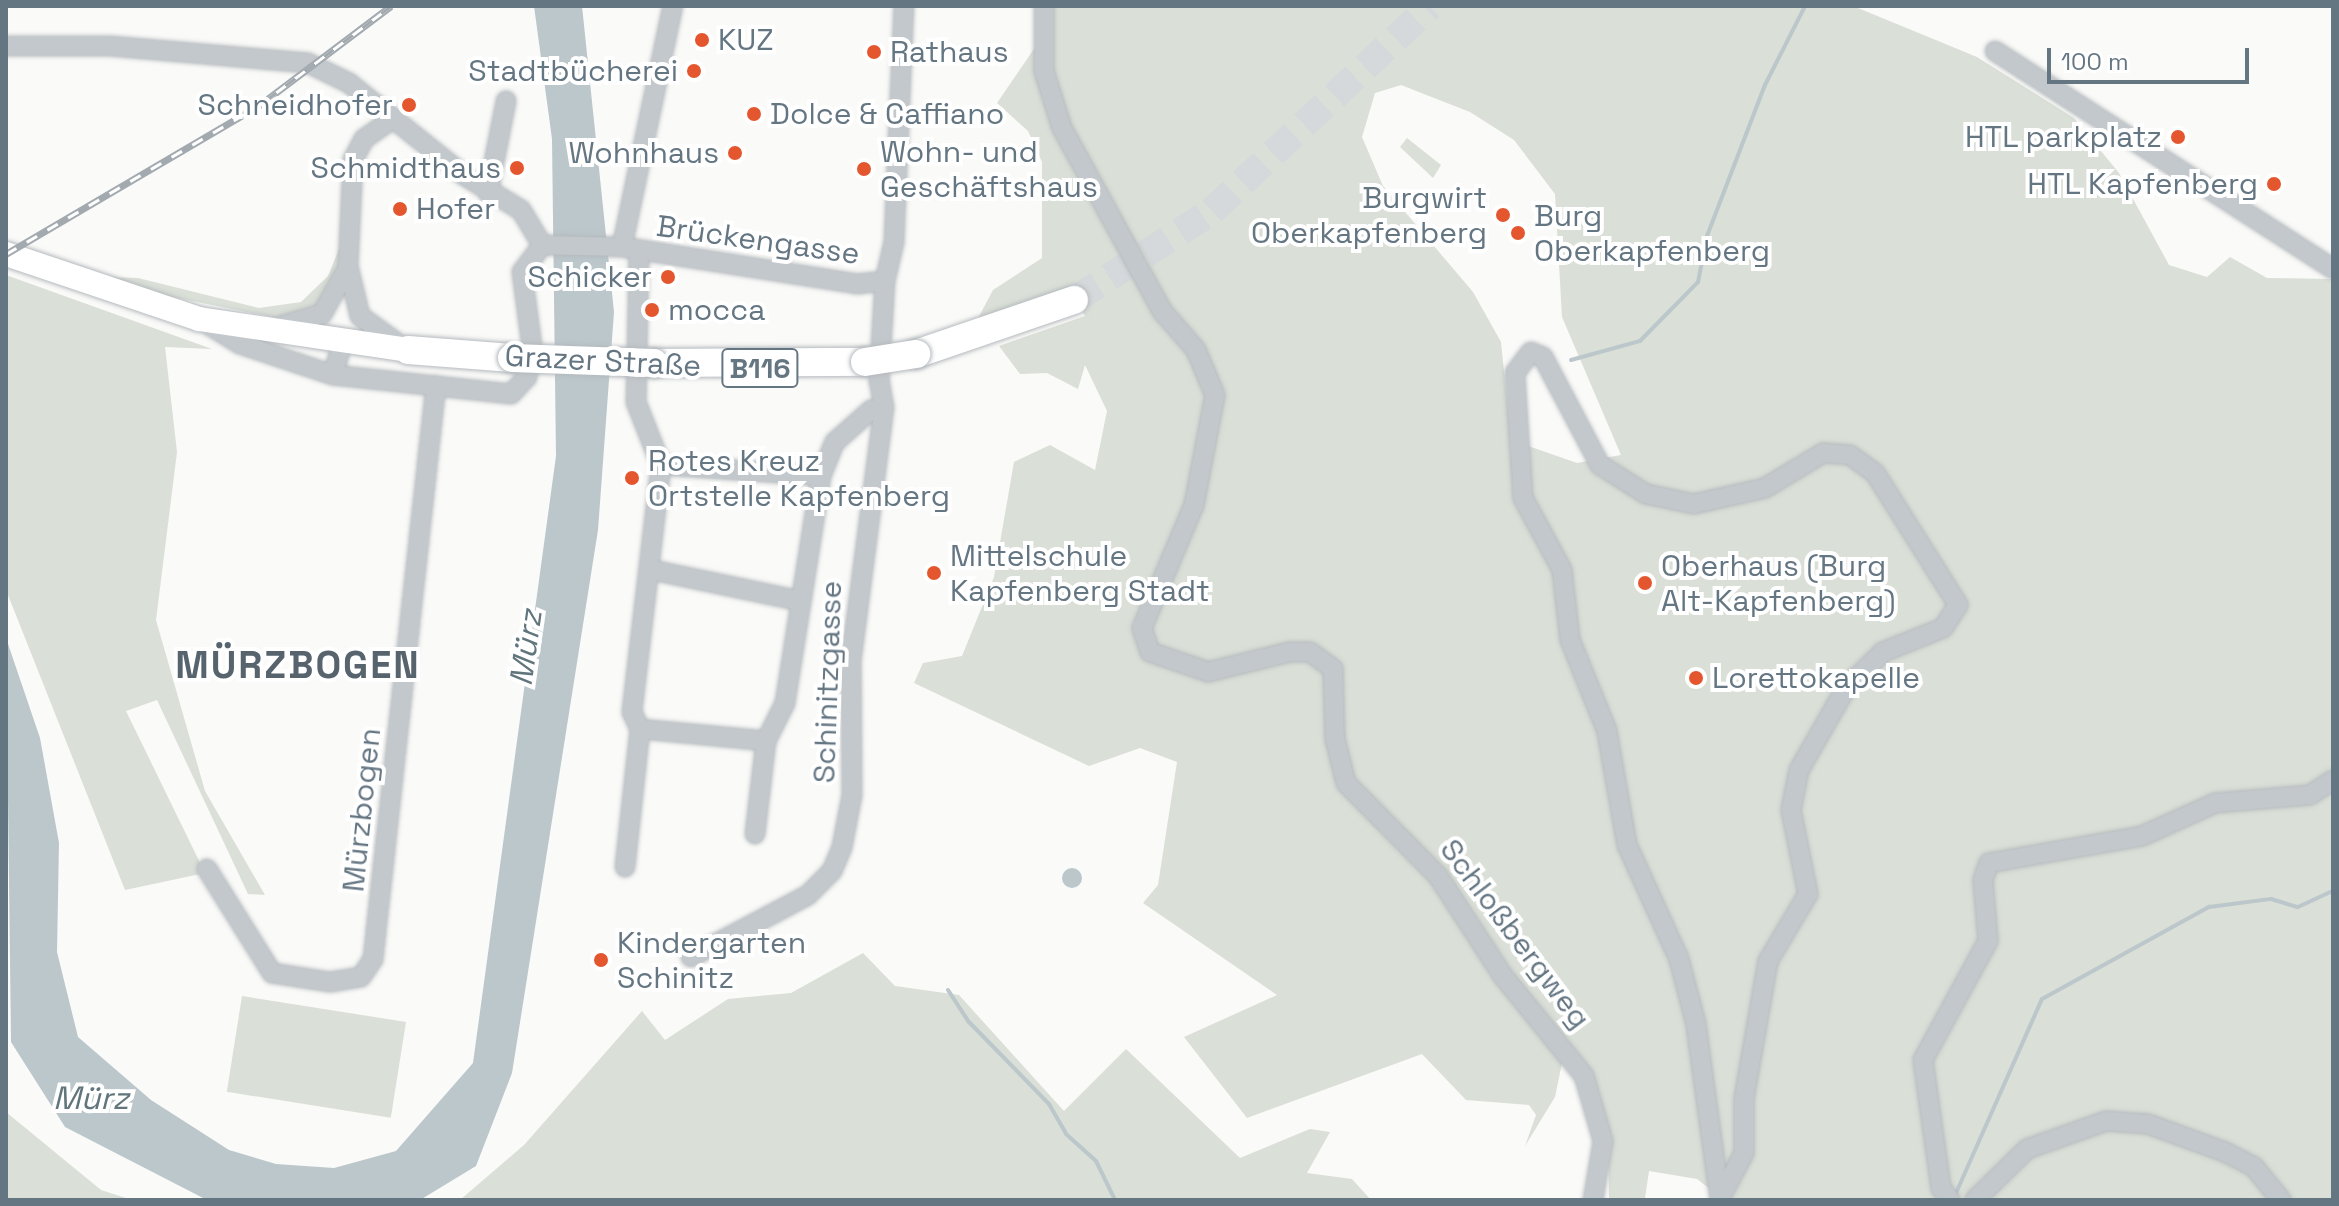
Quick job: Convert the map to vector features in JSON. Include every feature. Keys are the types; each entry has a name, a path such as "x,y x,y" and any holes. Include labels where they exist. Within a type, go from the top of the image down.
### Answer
{"highway":[{"name":"Grazer Straße","path":"408,350 512,358 654,363 865,362 916,354 1074,300"}],"main road":[{"name":"Grazer Straße","path":"6,254 199,319 408,350"}],"street":[{"path":"625,867 640,729 632,712 652,570 661,465 636,402 630,249 673,6"},
{"name":"Schinitzgasse","path":"691,957 808,895 832,871 842,847 852,795 851,661 884,408 885,281 894,242 904,6"},
{"name":"Schloßbergweg","path":"1044,6 1044,71 1062,128 1162,311 1196,350 1215,395 1194,505 1142,628 1150,652 1208,672 1290,652 1310,652 1333,669 1335,739 1346,783 1438,876 1503,976 1584,1076 1603,1141 1593,1200"},
{"path":"6,46 110,46 308,63 394,118 488,193 521,210 542,245"},
{"path":"1995,51 2333,269"},
{"path":"488,193 506,101"},
{"name":"Grazer Straße","path":"394,118 364,139 353,160 348,266 360,316 408,350"},
{"path":"542,245 630,249"},
{"path":"199,319 240,344 333,375 511,394 520,388 532,347 522,272 542,245"},
{"name":"Brückengasse","path":"630,249 857,284 885,281"},
{"name":"Grazer Straße","path":"262,330 322,314 348,266"},
{"path":"333,375 343,341"},
{"path":"1531,352 1543,357 1600,465 1646,494 1694,504 1765,488 1823,453 1850,455 1875,473 1958,605 1943,628 1883,652 1846,688 1799,770 1791,810 1808,894 1768,961 1744,1098 1744,1153 1720,1199 1696,1024 1679,959 1627,845 1607,731 1570,640 1562,570 1523,498 1515,373 1531,352"},
{"name":"Mürzbogen","path":"207,869 272,973 330,982 361,977 373,959 436,385"},
{"path":"755,834 766,741 785,703 821,476 835,442 871,410 884,408"},
{"path":"661,465 821,476"},
{"path":"652,570 801,601"},
{"path":"640,729 766,741"},
{"path":"1950,1200 1941,1188 1923,1060 1988,941 1983,880 1989,863 2142,836 2215,803 2301,796 2333,780"},
{"path":"1975,1200 2027,1149 2106,1121 2148,1124 2225,1152 2254,1167 2281,1200"}],"shaded area":[{"path":"1046,6 1853,6 1977,57 2074,118 2119,173 2169,265 2207,277 2230,257 2267,278 2333,279 2333,1200 1724,1200 1697,1179 1649,1171 1645,1198 1609,1200 1608,1142 1581,1063 1562,1063 1555,1097 1525,1146 1536,1115 1529,1105 1466,1100 1422,1054 1247,1118 1184,1037 1277,995 1143,903 1158,885 1177,762 1140,748 1089,766 914,683 923,663 962,656 994,577 1014,462 1050,445 1095,470 1107,411 1085,365 1078,389 1047,373 1020,374 999,346 1085,316 1067,290 975,324 993,290 1042,258 1042,162 1028,131 997,103 1036,46","holes":["1401,85 1470,112 1514,140 1555,194 1562,317 1621,455 1577,463 1511,440 1501,342 1473,292 1383,186 1362,137 1375,93"]},
{"path":"1407,138 1441,165 1433,178 1400,147"},
{"path":"341,244 339,276 323,304 278,318 122,287 28,249 107,277 138,278 259,308 301,302 328,276"},
{"path":"6,275 212,349 165,347 177,452 156,620 205,791 265,895 248,894 157,700 126,711 205,873 125,890 6,590"},
{"path":"863,953 895,986 959,995 1064,1111 1126,1049 1240,1158 1310,1129 1330,1132 1307,1173 1352,1179 1371,1200 460,1200 524,1145 642,1011 665,1040 728,999 791,993"},
{"path":"242,996 406,1022 391,1118 227,1092"},
{"path":"6,1112 101,1190 132,1200 6,1200"}],"water":[{"name":"Mürz","path":"534,6 582,6 614,312 598,530 512,1073 476,1166 420,1200 207,1200 65,1127 11,1042 6,638 40,738 59,843 57,952 78,1037 151,1100 229,1150 276,1164 334,1168 396,1151 473,1063 556,456 552,139"},
{"path":"1072,868 1079,871 1082,878 1079,885 1072,888 1065,885 1062,878 1065,871"}],"waterway":[{"path":"1571,360 1640,341 1698,282 1707,236 1765,85 1805,6"},
{"path":"1956,1193 2042,999 2209,907 2271,899 2298,907 2333,891"},
{"path":"948,990 969,1022 1049,1104 1066,1134 1096,1161 1115,1200"}],"tunnel":[{"path":"1074,300 1212,211 1430,6"}],"railway":[{"path":"6,254 257,107 391,6"}],"place":[{"name":"KUZ","path":"702,40"},
{"name":"Rathaus","path":"874,52"},
{"name":"Stadtbücherei","path":"694,71"},
{"name":"Schneidhofer","path":"409,105"},
{"name":"Dolce & Caffiano","path":"754,114"},
{"name":"HTL parkplatz","path":"2178,137"},
{"name":"Wohnhaus","path":"735,153"},
{"name":"Schmidthaus","path":"517,168"},
{"name":"Wohn- und Geschäftshaus","path":"864,169"},
{"name":"HTL Kapfenberg","path":"2274,184"},
{"name":"Hofer","path":"400,209"},
{"name":"Burgwirt Oberkapfenberg","path":"1503,215"},
{"name":"Burg Oberkapfenberg","path":"1518,233"},
{"name":"Schicker","path":"668,277"},
{"name":"mocca","path":"652,310"},
{"name":"Rotes Kreuz Ortstelle Kapfenberg","path":"632,478"},
{"name":"Mittelschule Kapfenberg Stadt","path":"934,573"},
{"name":"Oberhaus (Burg Alt-Kapfenberg)","path":"1645,583"},
{"name":"Lorettokapelle","path":"1696,678"},
{"name":"Kindergarten Schinitz","path":"601,960"}],"district":[{"name":"MÜRZBOGEN","path":"298,666"}]}
